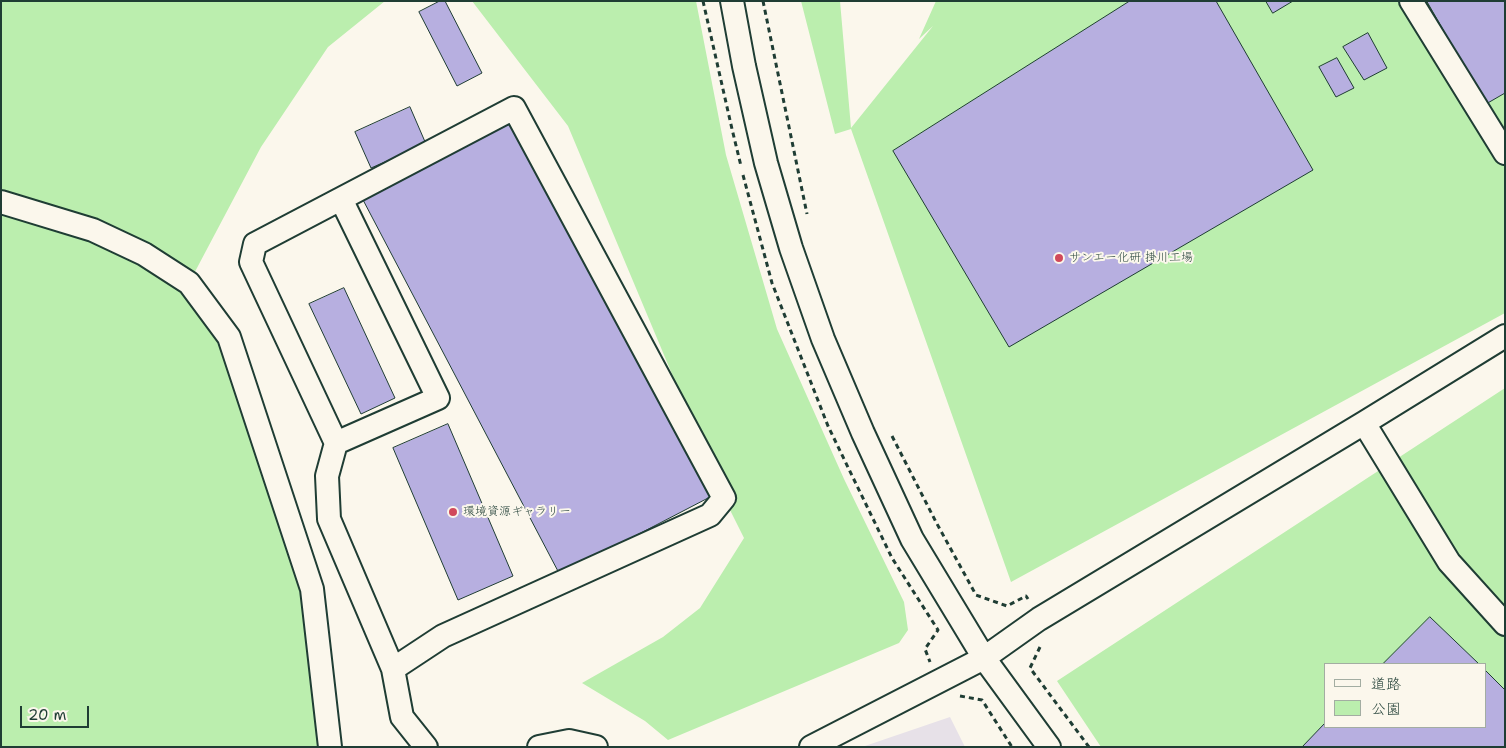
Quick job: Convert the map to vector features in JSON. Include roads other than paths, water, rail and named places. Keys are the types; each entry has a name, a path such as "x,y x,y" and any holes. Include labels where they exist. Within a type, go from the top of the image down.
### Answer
{"street":[{"path":"732,1 744,66 766,163 791,248 823,339 863,433 912,539 984,658 1050,747"},
{"path":"1411,1 1505,152"},
{"path":"394,669 443,636 710,515 724,498 514,108 255,244 251,262 336,443 327,476 329,519 394,669 402,718 426,747"},
{"path":"336,443 438,398 341,199"},
{"path":"1,202 93,230 144,254 189,283 230,337 312,589 330,747"},
{"path":"811,747 984,658 1039,619 1505,336"},
{"path":"1364,423 1450,562 1505,624"},
{"path":"539,747 569,741 596,747"}],"place":[{"name":"サンエー化研 掛川工場","path":"1059,258"},
{"name":"環境資源ギャラリー","path":"453,512"}]}
